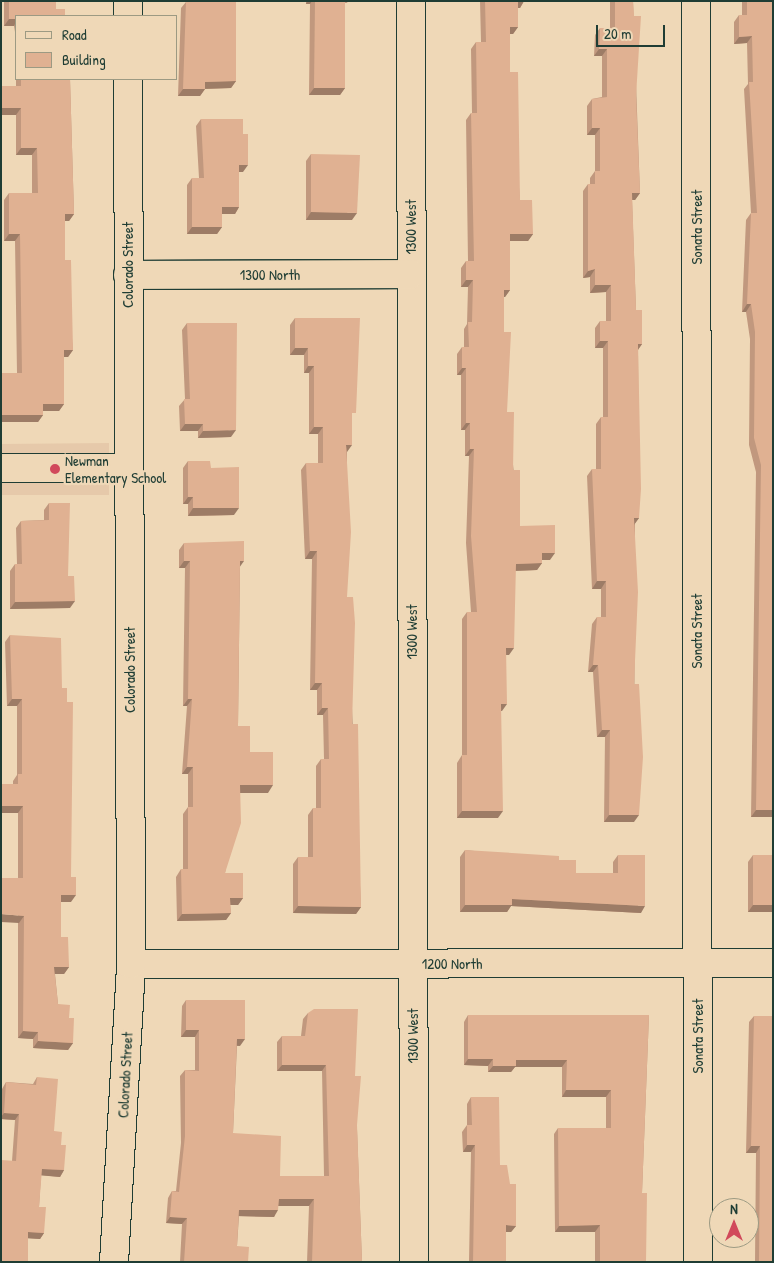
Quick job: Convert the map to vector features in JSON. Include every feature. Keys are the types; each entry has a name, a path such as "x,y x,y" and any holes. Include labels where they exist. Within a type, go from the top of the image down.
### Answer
{"street":[{"path":"128,1 128,15"},
{"name":"1300 West","path":"411,1 414,1262"},
{"name":"Sonata Street","path":"696,1 698,1262"},
{"name":"Colorado Street","path":"114,1262 131,964 128,80"},
{"name":"1300 North","path":"128,276 411,274"},
{"path":"1,468 128,468"},
{"name":"1200 North","path":"131,964 773,964"}],"shaded area":[{"name":"Newman Elementary School","path":"109,443 109,495 1,495 1,444"}],"building":[{"path":"9,1 56,1 56,9 65,9 65,15 15,15 15,19 9,19"},
{"path":"186,1 236,1 236,81 205,82 205,89 183,89"},
{"path":"315,1 345,1 345,88 314,88"},
{"path":"485,1 518,1 518,27 510,27 510,72 518,72 520,200 532,200 533,234 510,234 510,290 504,290 504,332 511,332 507,412 514,412 513,470 520,470 520,526 555,525 555,553 542,553 542,563 516,564 514,648 506,648 507,704 501,704 503,811 462,811 462,755 467,755 467,612 477,612 471,536 474,449 470,449 470,423 466,423 466,368 462,368 462,347 469,347 468,322 472,322 473,280 466,280 466,261 474,261 471,113 477,113 476,42 486,42"},
{"path":"615,1 633,1 634,16 641,16 636,96 640,193 632,193 636,310 642,310 642,344 638,344 641,489 639,518 634,518 638,592 634,684 639,684 643,757 639,815 609,815 610,730 602,730 598,665 593,665 597,617 606,617 606,581 597,581 592,469 601,469 601,417 608,417 608,341 600,341 600,321 611,321 611,285 595,285 595,269 588,271 588,184 595,184 595,171 600,171 600,128 592,128 592,99 607,97 607,49 599,49 600,28 615,28"},
{"path":"747,1 773,1 773,810 756,810 761,465 754,438 755,332 751,304 747,304 751,213 757,213 749,82 753,82 752,36 739,37 739,15 747,15"},
{"path":"21,80 70,80 74,214 65,214 65,260 71,260 73,350 64,350 64,404 43,404 43,415 1,415 1,373 22,373 20,234 9,234 9,193 38,193 37,148 21,148 21,108 1,108 1,86 21,86"},
{"path":"201,119 243,119 243,134 248,134 248,165 239,165 239,207 222,207 222,227 192,227 192,178 204,178"},
{"path":"311,154 360,155 357,213 311,212"},
{"path":"295,318 360,318 356,413 352,413 352,445 346,445 351,532 347,597 353,597 355,623 352,724 358,724 361,907 298,906 298,857 313,857 313,808 321,808 321,759 329,759 328,708 322,708 322,683 315,683 317,551 310,551 306,463 323,463 323,427 314,427 314,366 308,366 308,348 295,348"},
{"path":"187,323 237,323 236,430 203,431 203,424 185,424 184,399 190,399"},
{"path":"188,461 210,461 211,468 239,467 239,508 193,508 193,497 188,497"},
{"path":"49,503 70,503 68,576 74,576 75,601 15,602 15,564 22,564 21,521 49,520"},
{"path":"244,541 244,561 240,561 238,726 250,726 250,752 273,752 273,785 240,785 241,823 225,873 243,873 243,898 230,898 231,913 182,914 181,869 188,869 188,807 193,807 193,767 187,767 192,699 188,699 190,561 184,561 184,543"},
{"path":"10,635 61,638 62,688 67,688 67,702 73,702 71,877 76,877 76,895 61,895 61,937 68,937 69,967 54,967 58,1004 70,1005 69,1018 74,1018 73,1043 38,1041 38,1032 23,1031 24,916 1,914 1,878 23,878 23,806 1,806 1,784 18,784 18,774 22,774 22,699 12,699"},
{"path":"465,850 559,856 559,860 576,860 576,873 618,873 618,855 645,855 645,906 512,899 512,905 465,905"},
{"path":"753,855 773,855 773,905 753,905"},
{"path":"186,1000 245,1000 245,1039 237,1039 233,1133 281,1136 280,1176 329,1176 326,1065 282,1065 282,1036 305,1036 308,1013 314,1009 358,1009 355,1076 361,1076 357,1125 362,1262 312,1262 314,1199 279,1199 278,1210 239,1210 237,1246 249,1247 248,1262 184,1262 187,1218 170,1217 172,1191 179,1192 185,1136 185,1070 199,1071 199,1030 186,1030"},
{"path":"468,1015 649,1015 642,1193 647,1193 646,1262 600,1262 600,1225 559,1226 558,1128 611,1128 611,1090 566,1090 567,1060 516,1060 516,1066 493,1066 493,1059 468,1059"},
{"path":"754,1016 773,1016 773,1262 759,1262 760,1146 751,1146"},
{"path":"37,1077 58,1079 54,1131 62,1132 61,1145 66,1145 64,1170 42,1169 39,1207 46,1207 44,1233 28,1232 28,1262 1,1262 1,1160 16,1161 19,1114 4,1113 6,1082 36,1085"},
{"path":"471,1097 499,1097 500,1165 507,1165 510,1184 516,1184 516,1226 506,1225 506,1262 473,1262 475,1145 467,1145 467,1125 472,1125"}],"place":[{"name":"Newman Elementary School","path":"55,469"}]}
